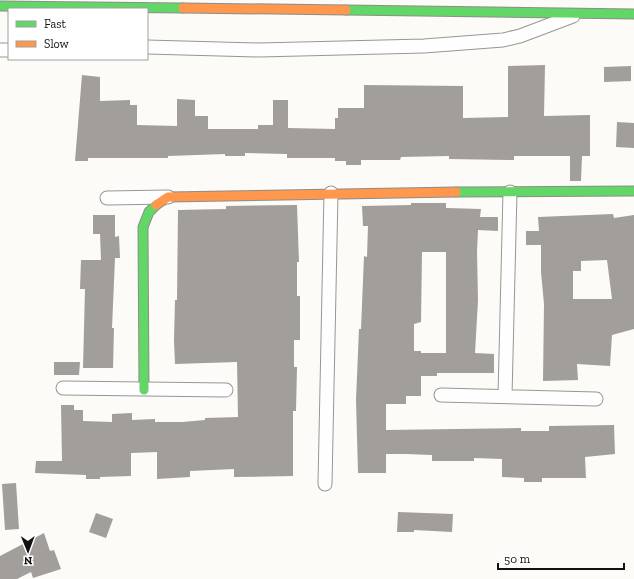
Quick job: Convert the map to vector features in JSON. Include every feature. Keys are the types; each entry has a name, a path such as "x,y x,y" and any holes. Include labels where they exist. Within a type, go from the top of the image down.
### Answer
{"street":[{"path":"0,6 634,14"},
{"path":"148,47 259,50 424,46 504,40 520,36 581,13"},
{"path":"505,396 510,192"},
{"path":"107,198 331,193 634,192"},
{"path":"325,484 331,193"},
{"path":"144,390 143,227 147,214 156,204 168,197"},
{"path":"63,388 226,390"},
{"path":"440,395 596,399"}],"building":[{"path":"545,65 544,116 590,115 590,156 582,156 581,181 570,181 570,156 514,156 514,160 449,159 449,156 401,157 400,160 361,160 361,165 346,165 346,161 335,161 335,158 287,158 287,154 245,153 245,156 225,156 225,154 168,156 168,158 88,158 88,161 75,161 82,75 100,77 100,101 130,100 130,105 137,105 137,125 177,126 177,99 195,100 195,116 208,116 208,129 258,129 258,125 273,125 273,100 288,100 288,128 335,129 335,118 338,118 338,108 364,108 364,85 463,86 463,118 508,117 508,66"},
{"path":"631,66 631,81 604,82 604,67"},
{"path":"617,122 634,123 634,148 616,147"},
{"path":"411,203 446,203 446,208 481,209 480,217 498,217 498,231 478,230 477,252 478,300 475,353 494,354 494,373 437,373 437,376 421,376 421,396 406,396 406,404 386,404 386,430 521,428 521,431 549,431 549,426 614,425 615,454 585,457 586,478 542,478 542,482 524,482 524,478 502,477 502,459 474,458 474,461 432,461 432,455 405,454 386,454 386,473 358,473 356,400 364,256 367,257 368,226 363,226 362,206 411,205","holes":["422,252 446,252 446,353 421,353 421,351 414,351 414,324 421,322"]},
{"path":"297,205 299,262 297,262 297,296 300,296 300,340 294,340 294,367 297,367 296,411 293,411 293,476 234,477 234,469 190,471 190,477 157,479 157,452 131,453 131,476 86,479 86,475 35,473 36,461 62,461 61,405 74,405 74,410 83,410 83,421 112,422 112,414 132,413 132,420 155,419 155,422 182,422 205,420 205,418 238,417 237,362 175,364 174,340 175,300 177,300 178,210 226,209 226,206"},
{"path":"613,214 614,218 634,215 634,329 612,335 610,366 577,364 578,380 543,381 544,304 541,272 541,245 526,245 526,231 539,231 538,217","holes":["607,260 612,299 573,299 573,271 581,271 581,261"]},
{"path":"93,215 115,215 115,237 119,236 120,258 115,258 112,328 114,328 113,368 83,368 85,289 80,289 81,260 101,260 100,234 93,234"},
{"path":"54,362 80,362 79,375 54,375"},
{"path":"16,483 19,529 5,530 2,484"},
{"path":"398,512 453,514 452,532 414,530 414,532 397,532"},
{"path":"96,513 113,519 106,538 89,532"},
{"path":"44,533 50,551 54,550 61,569 33,578 31,572 17,579 0,579 0,556"}],"traffic: fast":[{"path":"0,6 183,8"},
{"path":"346,10 634,14"},
{"path":"456,192 634,191"},
{"path":"144,390 143,227 149,212 156,205"}],"traffic: slow":[{"path":"183,8 346,10"},
{"path":"156,205 168,197 456,192"}]}
